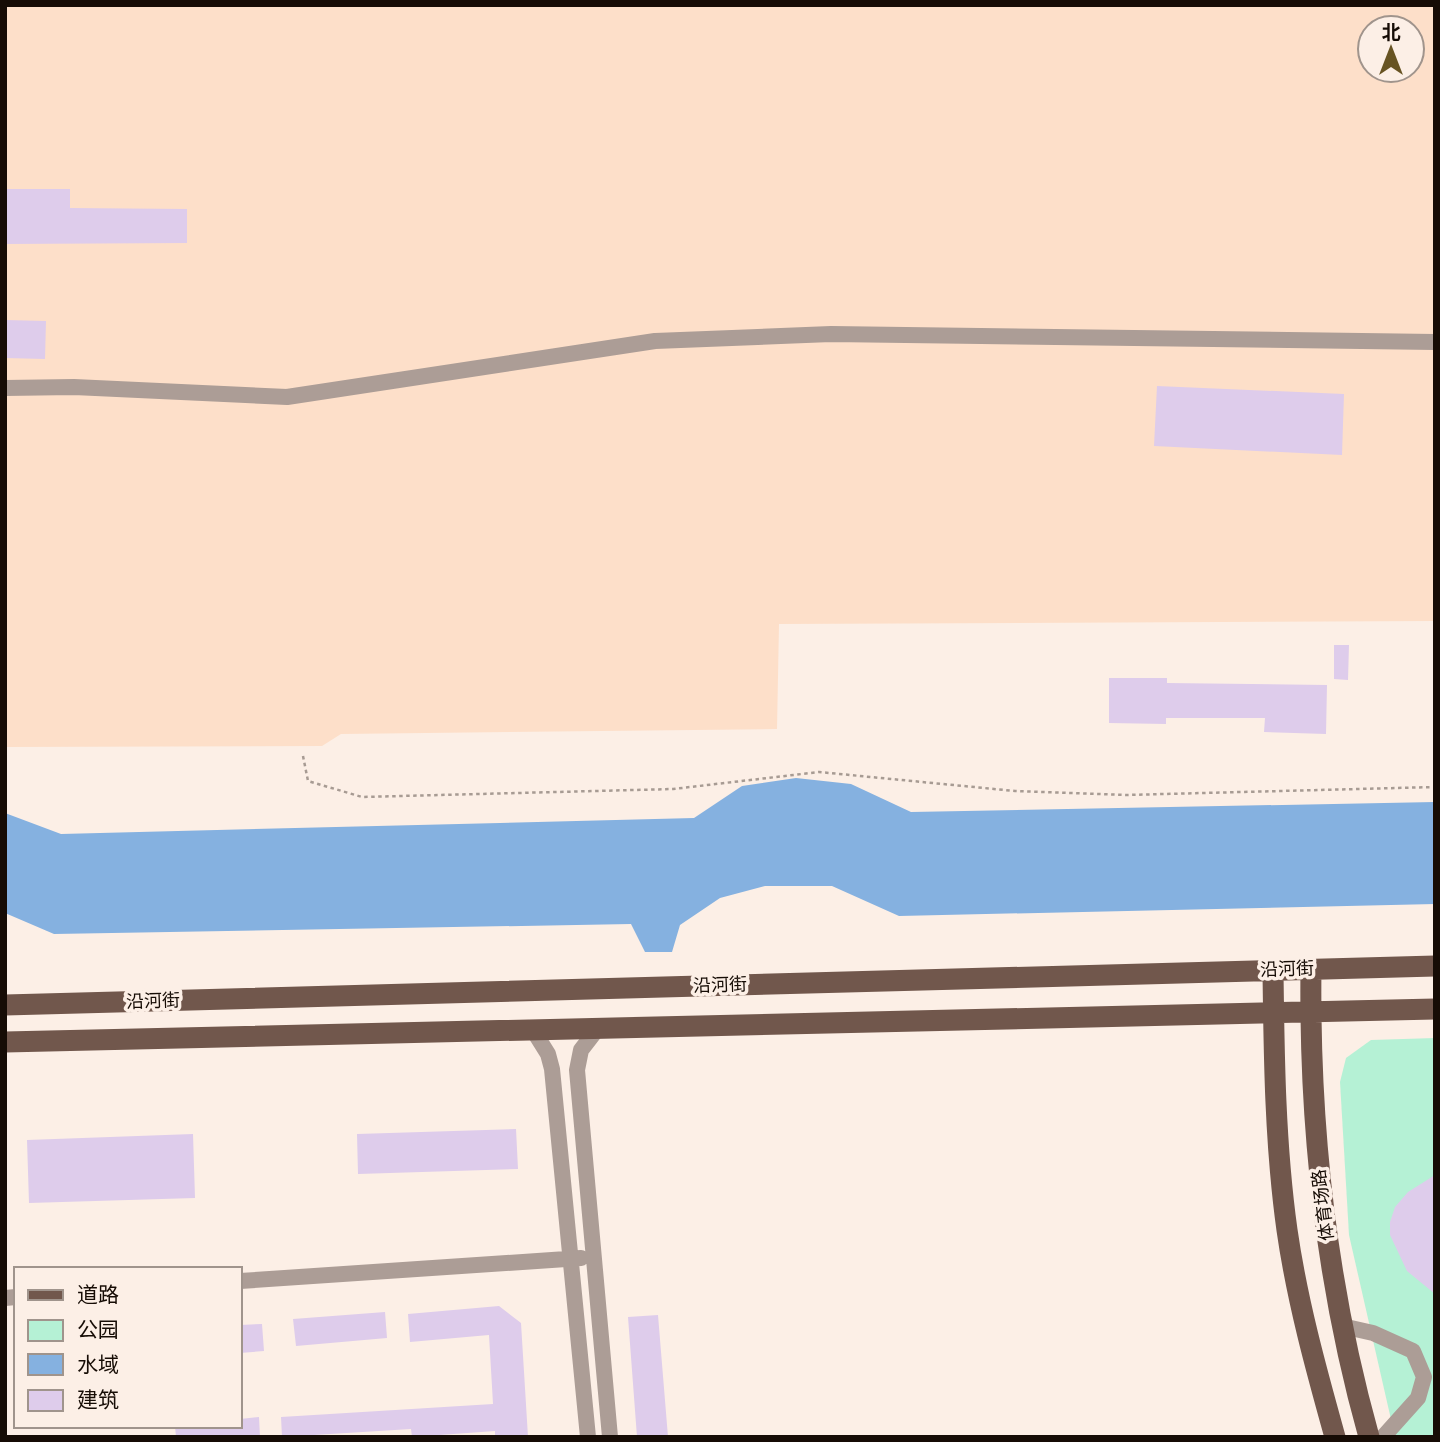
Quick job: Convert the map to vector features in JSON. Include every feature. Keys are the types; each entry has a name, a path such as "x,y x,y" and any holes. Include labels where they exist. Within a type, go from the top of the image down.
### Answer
{"main road":[{"name":"沿河街","path":"5,1005 1435,965"},
{"name":"体育场路","path":"1311,968 1321,1201 1342,1326 1369,1437"},
{"path":"1273,970 1281,1178 1288,1233 1311,1347 1335,1437"},
{"path":"5,1042 1435,1009"}],"street":[{"path":"5,388 74,387 287,397 655,341 831,334 1435,342"},
{"path":"598,1028 580,1050 577,1070 610,1437"},
{"path":"533,1030 548,1054 552,1069 588,1437"},
{"path":"242,1282 594,1257"},
{"path":"1342,1326 1373,1333 1413,1351 1429,1376 1418,1398 1383,1437"}],"path":[{"path":"303,756 308,780 362,797 673,789 819,772 1015,791 1126,795 1435,787"}],"shaded area":[{"path":"5,5 1435,5 1435,621 779,624 777,729 341,734 322,746 5,747"}],"green space":[{"path":"1435,1038 1435,1437 1395,1437 1349,1235 1340,1082 1346,1058 1371,1040"}],"water":[{"path":"796,778 851,784 911,812 1435,802 1435,904 899,916 832,886 765,886 720,898 680,925 672,952 645,952 631,924 54,934 5,913 5,813 61,834 694,818 742,786"}],"building":[{"path":"5,189 70,189 70,208 187,209 187,243 5,244"},
{"path":"5,320 46,321 45,359 5,358"},
{"path":"1157,386 1344,394 1342,455 1154,446"},
{"path":"1334,645 1349,645 1348,680 1334,679"},
{"path":"1109,678 1167,678 1167,683 1327,685 1326,734 1264,732 1265,718 1166,718 1166,724 1109,723"},
{"path":"516,1129 518,1169 358,1174 357,1134"},
{"path":"193,1134 195,1198 29,1203 27,1140"},
{"path":"1435,1175 1435,1294 1407,1271 1390,1235 1390,1222 1395,1207 1408,1192"},
{"path":"499,1306 521,1323 528,1437 495,1437 495,1431 412,1437 411,1429 282,1437 281,1417 493,1404 489,1335 410,1342 408,1314"},
{"path":"385,1312 387,1338 296,1346 293,1319"},
{"path":"658,1315 668,1437 637,1437 628,1317"},
{"path":"262,1324 264,1351 242,1353 242,1325"},
{"path":"259,1417 260,1437 176,1437 175,1428 242,1428 242,1419"}]}
